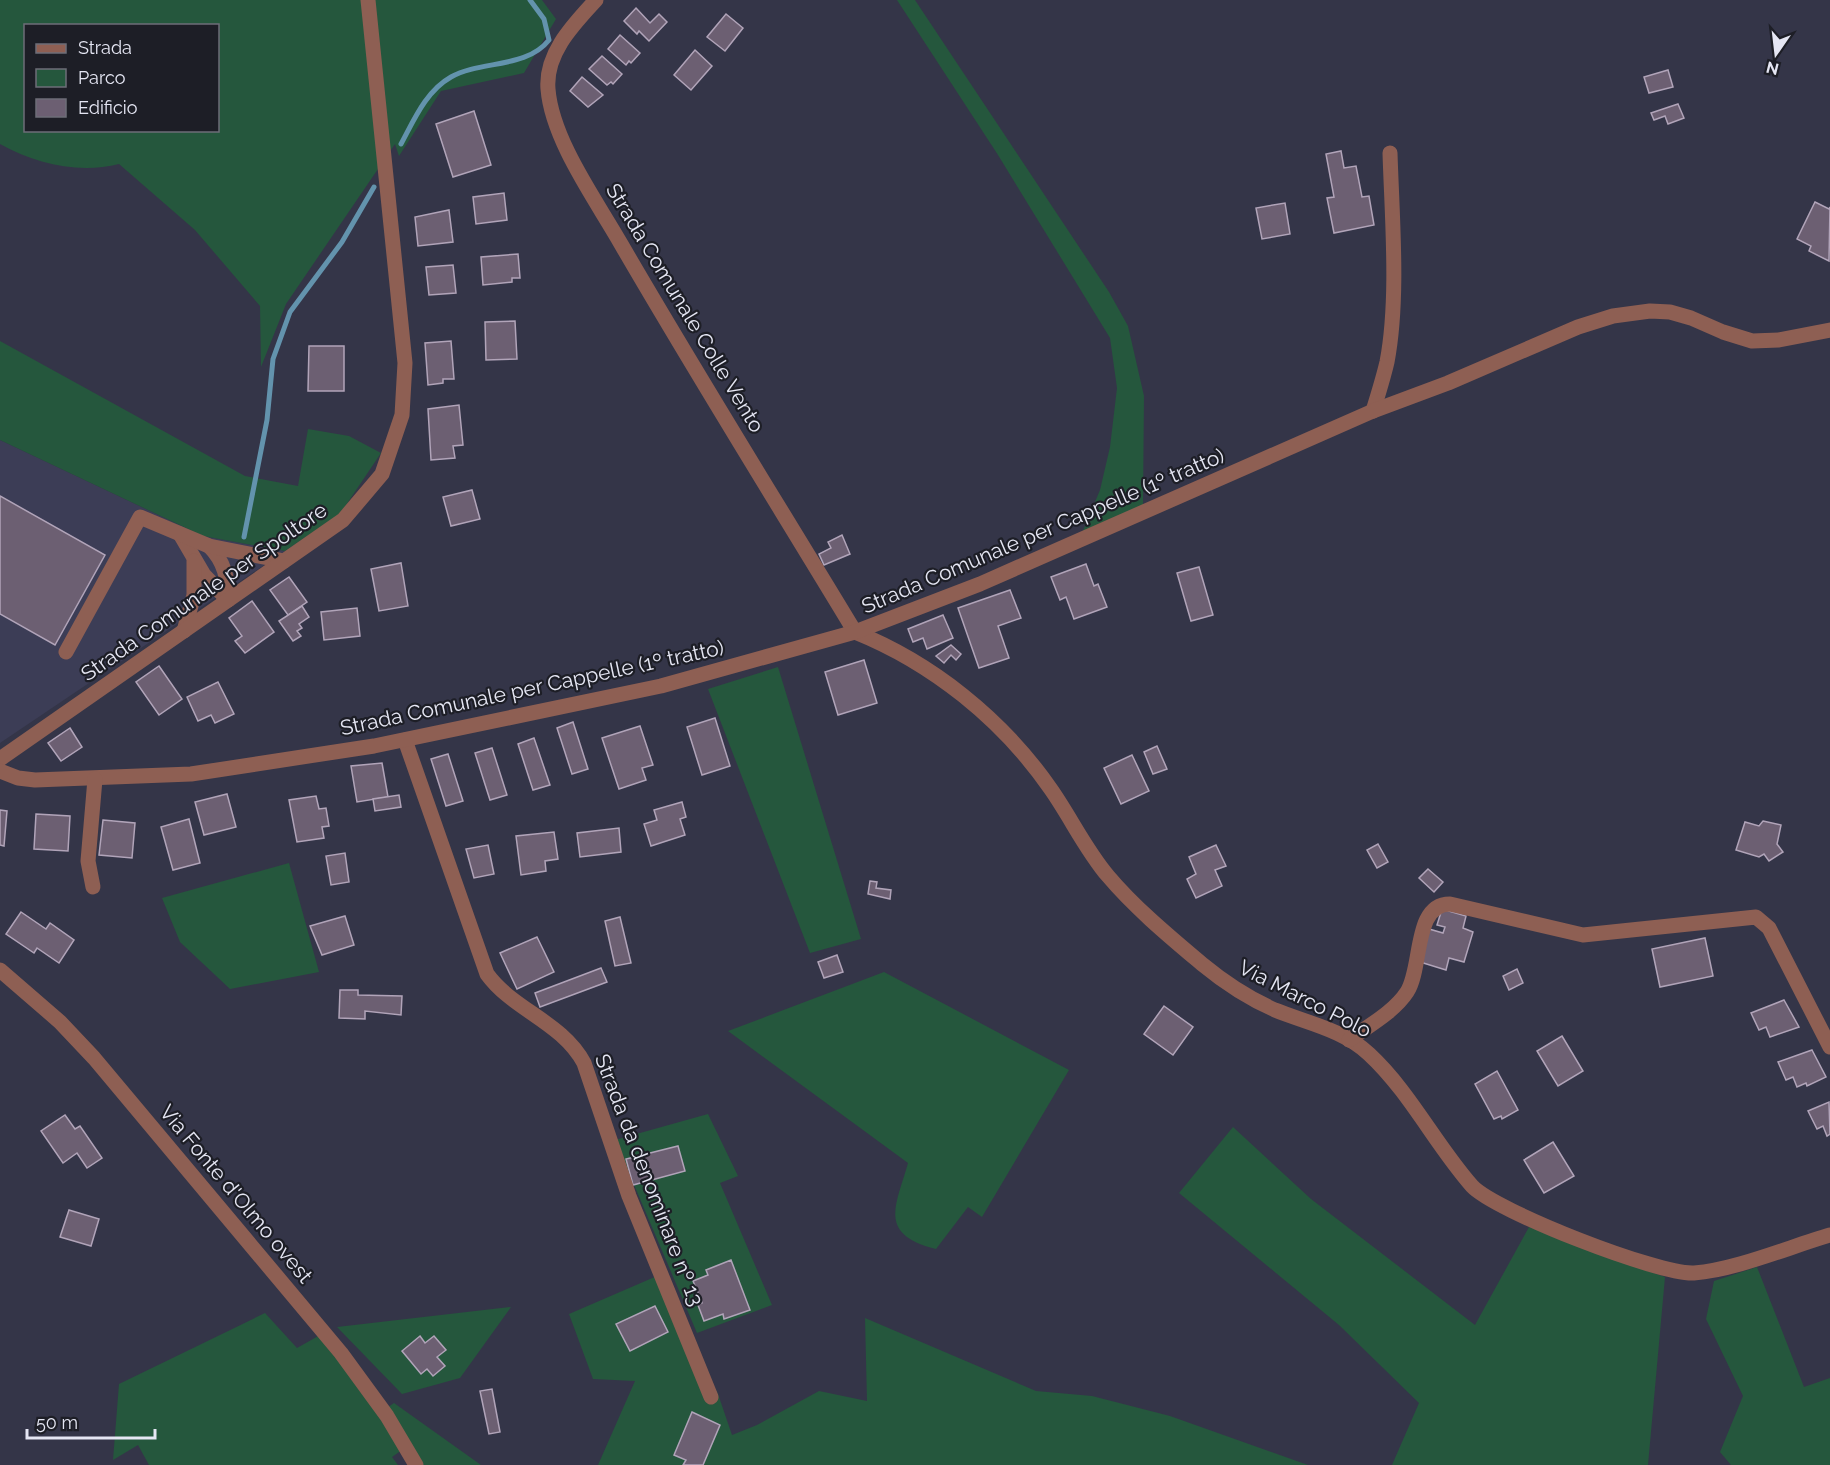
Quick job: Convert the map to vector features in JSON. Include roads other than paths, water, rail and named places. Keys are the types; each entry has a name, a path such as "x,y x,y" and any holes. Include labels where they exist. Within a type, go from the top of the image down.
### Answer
{"street":[{"name":"Strada Comunale per Spoltore","path":"0,759 343,520 382,474 402,415 405,363 368,0"},
{"name":"Strada Comunale Colle Vento","path":"596,0 565,37 550,67 548,89 557,125 632,261 855,632"},
{"path":"1373,411 1389,342 1393,266 1390,153"},
{"name":"Strada Comunale per Cappelle (1º tratto)","path":"0,771 27,780 95,779 201,772 405,740 661,686 855,632 980,584 1373,411 1448,383 1578,327 1625,314 1650,311 1670,312 1691,318 1723,332 1752,341 1779,340 1830,330"},
{"path":"66,652 140,517 209,546 284,561"},
{"path":"180,534 194,560 228,600"},
{"path":"209,546 223,564 228,581 228,600"},
{"path":"184,631 194,595 194,560"},
{"name":"Via Marco Polo","path":"855,632 914,660 954,689 991,721 1041,775 1107,875 1199,962 1251,999 1350,1040 1369,1054 1392,1080 1473,1186 1491,1201 1515,1213 1650,1266 1678,1273 1715,1270 1830,1235"},
{"name":"Strada da denominare nº 13","path":"405,740 487,974 500,990 557,1031 584,1063 628,1196 711,1397"},
{"path":"93,887 88,861 95,779"},
{"path":"1350,1040 1395,1006 1408,992 1416,970 1427,916 1437,906 1450,904 1583,934 1745,916 1756,918 1769,928 1830,1047"},
{"name":"Via Fonte d'Olmo ovest","path":"0,970 60,1022 94,1058 341,1353 387,1416 416,1465"}],"waterway":[{"path":"401,144 428,98 442,83 463,72 528,56 549,40 544,19 530,0"},
{"path":"244,537 267,420 273,359 290,312 342,242 374,187"}]}
